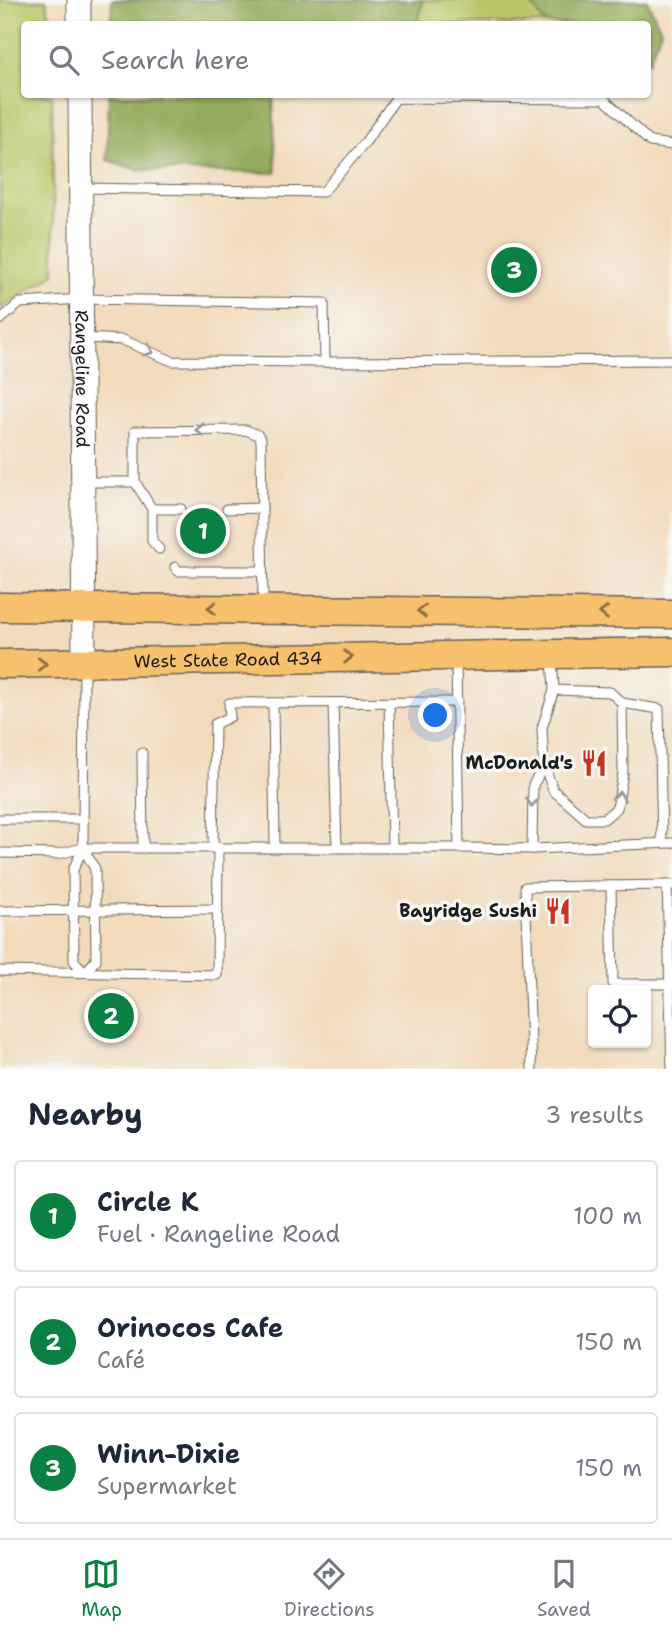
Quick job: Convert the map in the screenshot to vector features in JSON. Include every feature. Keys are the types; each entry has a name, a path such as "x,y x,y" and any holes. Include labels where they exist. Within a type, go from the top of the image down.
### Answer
{"main road":[{"path":"0,607 672,614"},
{"name":"West State Road 434","path":"0,664 667,649"}],"street":[{"path":"79,0 79,21"},
{"name":"Rangeline Road","path":"80,98 84,663"}],"lane":[{"path":"82,188 323,192 364,144 396,98 604,99 650,142 672,145"},
{"path":"0,320 20,303 82,299 324,303 325,362"},
{"path":"82,338 123,340 172,361 672,360"},
{"path":"159,549 152,541 152,509 135,482 135,431 246,429 258,435 261,439 263,609"},
{"path":"83,482 135,482"},
{"path":"227,509 262,508"},
{"path":"152,509 181,509"},
{"path":"175,567 178,571 262,571"},
{"path":"552,653 554,690 542,728 544,765 553,790 586,818 604,819 617,808 623,773 622,703"},
{"path":"456,655 459,848"},
{"path":"84,663 83,848 73,870 74,961 85,972"},
{"path":"0,853 58,854 83,848 215,847 532,849 667,843 659,709 622,703 610,692 554,690"},
{"path":"389,702 392,847"},
{"path":"0,971 217,975 215,724 230,717 229,703 457,702"},
{"path":"273,703 275,847"},
{"path":"334,703 337,847"},
{"path":"142,753 144,848"},
{"path":"532,849 533,785 544,765"},
{"path":"0,819 83,819"},
{"path":"83,848 95,869 96,960 85,972"},
{"path":"532,1069 525,887 669,885 672,1069"},
{"path":"611,886 613,984 669,984"},
{"path":"0,911 218,909"}],"green space":[{"path":"0,0 46,0 51,21 21,21 21,98 52,98 54,274 0,309"},
{"path":"112,0 423,0 418,21 111,21"},
{"path":"423,0 528,0 544,21 418,21"},
{"path":"528,0 647,0 661,30 651,55 651,21 544,21"},
{"path":"109,98 273,98 276,173 138,170 107,160"}],"place":[{"name":"Winn-Dixie","path":"514,270"},
{"name":"Circle K","path":"203,531"},
{"name":"McDonald's","path":"594,763"},
{"name":"Bayridge Sushi","path":"558,911"},
{"name":"Orinocos Cafe","path":"111,1016"}]}
